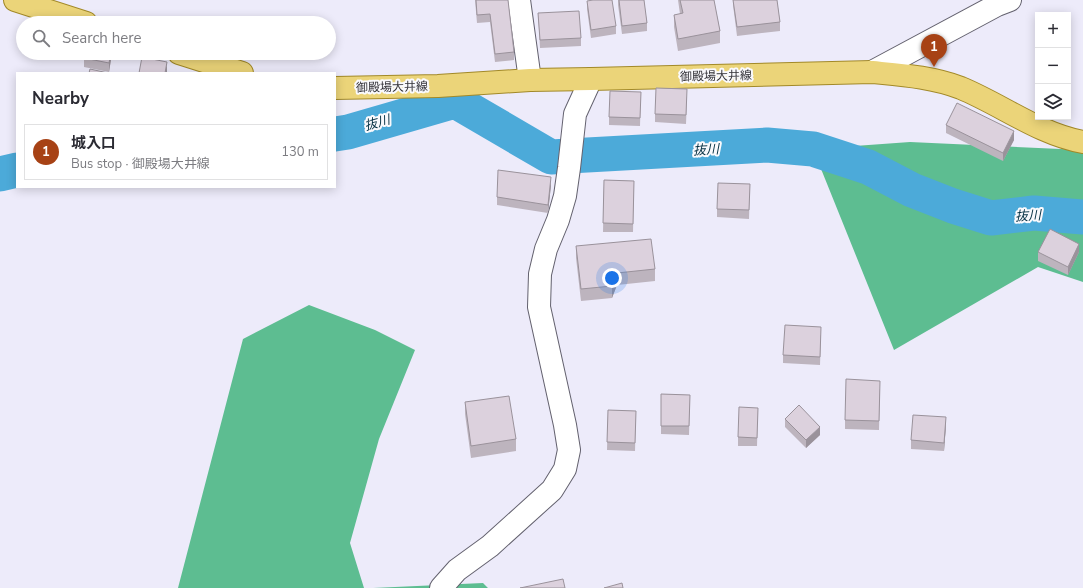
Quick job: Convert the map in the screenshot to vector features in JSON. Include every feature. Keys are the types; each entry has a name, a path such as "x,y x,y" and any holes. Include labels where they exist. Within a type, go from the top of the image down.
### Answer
{"main road":[{"path":"15,0 64,16"},
{"path":"201,60 239,72"},
{"name":"御殿場大井線","path":"336,88 438,86 530,80 872,72 911,75 934,79 961,88 1044,129 1068,139 1083,142"}],"street":[{"path":"519,0 530,80"},
{"path":"872,72 1000,2"},
{"path":"441,588 457,570 490,546 552,490 565,469 570,450 539,307 540,274 546,249 558,220 565,196 575,114 591,79"}],"green space":[{"path":"910,142 1083,150 1083,282 1038,267 894,350 813,149"},
{"path":"309,305 375,330 415,350 379,439 350,543 364,588 178,588 243,339"},
{"path":"483,583 488,588 373,588"}],"building":[{"path":"476,0 508,0 514,52 495,54 490,14 477,15"},
{"path":"612,0 616,26 591,30 587,1"},
{"path":"619,0 644,0 647,23 622,26"},
{"path":"680,0 714,0 720,31 678,39 674,15 683,13"},
{"path":"733,0 777,0 780,22 737,27"},
{"path":"579,11 581,38 540,40 538,13"},
{"path":"94,60 110,60 109,63"},
{"path":"141,60 157,60 167,62 165,72 139,72"},
{"path":"90,69 104,72 89,72"},
{"path":"656,88 687,89 686,115 655,114"},
{"path":"610,91 641,92 640,118 609,117"},
{"path":"957,103 1014,131 1003,153 946,125"},
{"path":"498,170 551,177 548,205 497,197"},
{"path":"604,180 634,181 633,224 603,223"},
{"path":"718,183 750,184 749,210 717,209"},
{"path":"1050,229 1079,244 1068,267 1038,252"},
{"path":"651,239 655,269 617,273 612,286 581,289 576,246"},
{"path":"785,325 821,327 820,357 783,355"},
{"path":"846,379 880,381 879,421 845,420"},
{"path":"661,394 690,395 689,426 661,426"},
{"path":"509,396 516,439 471,446 465,402"},
{"path":"799,405 820,427 806,440 785,419"},
{"path":"739,407 758,408 757,438 738,437"},
{"path":"608,410 636,411 635,443 607,442"},
{"path":"913,415 946,417 944,443 911,440"},
{"path":"563,579 565,588 520,588"},
{"path":"622,583 623,588 604,588"}],"waterway":[{"name":"抜川","path":"336,134 348,132 455,101 551,157 767,145 813,149 868,167 912,190 953,206 991,218 1034,213 1083,217"},
{"name":"抜川","path":"0,174 16,170"}],"place":[{"name":"城入口","path":"934,67"}]}
